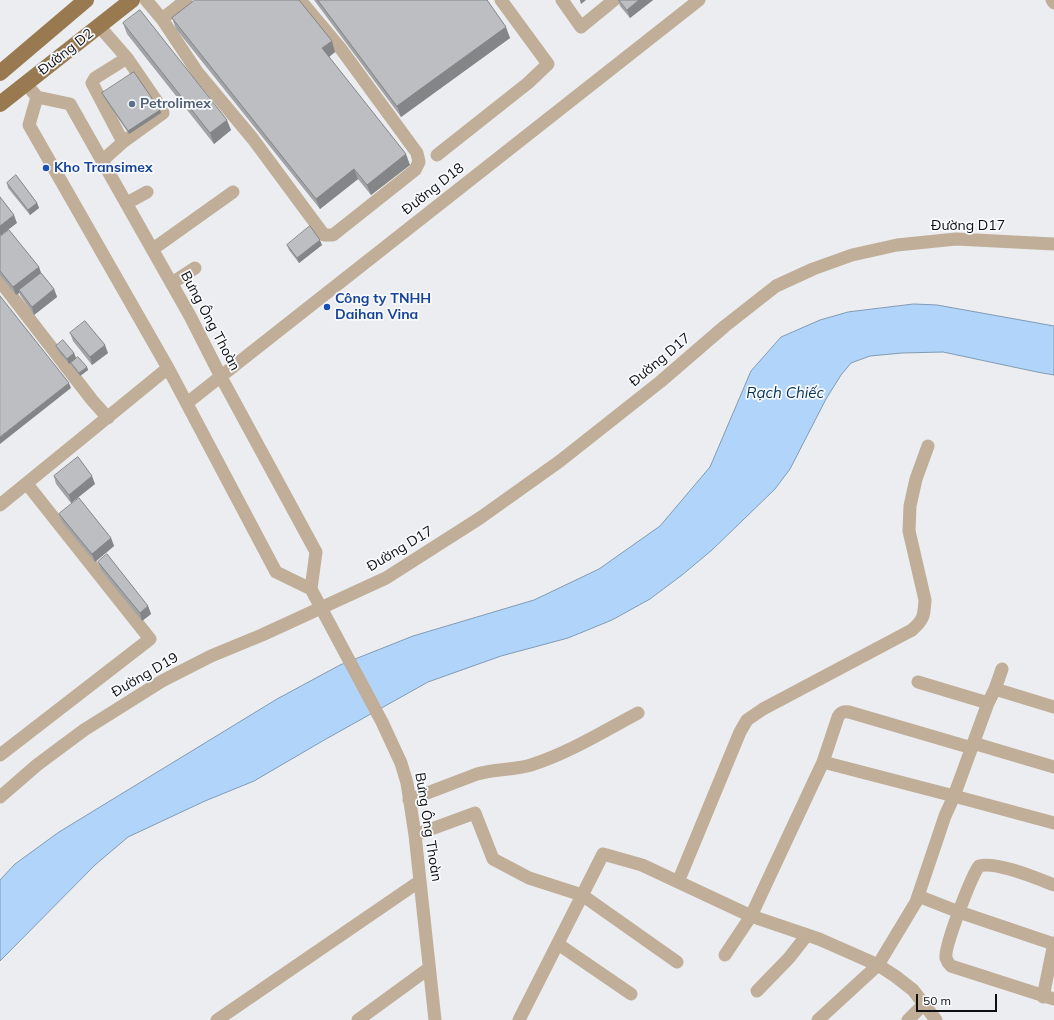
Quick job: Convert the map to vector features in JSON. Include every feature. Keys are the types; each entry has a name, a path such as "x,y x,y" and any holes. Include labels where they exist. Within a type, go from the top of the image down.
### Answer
{"main road":[{"name":"Đường D2","path":"0,104 132,0"},
{"name":"Đường D2","path":"6,68 80,3"},
{"path":"6,68 27,83"}],"street":[{"path":"146,0 162,19 198,73 253,139 324,235 333,235 415,170 419,162 417,153 341,49 300,0"},
{"path":"162,19 186,0"},
{"path":"437,155 528,83 548,64 502,0"},
{"path":"562,0 581,27 614,0"},
{"name":"Đường D18","path":"187,403 222,377 699,0"},
{"path":"99,26 127,58 162,108 163,113 123,142 103,160"},
{"path":"123,142 92,82 95,78 127,58"},
{"path":"27,83 37,97 30,125 168,368 276,572 311,589"},
{"name":"Bưng Ông Thoàn","path":"37,97 70,104 172,283 316,552 311,589 382,722 401,763 407,783 415,834 428,969 435,1020"},
{"path":"127,203 147,192"},
{"path":"153,249 233,192"},
{"name":"Đường D17","path":"322,608 386,578 480,518 560,462 660,382 725,326 776,286 812,269 852,255 897,245 956,240 1054,244"},
{"path":"172,283 195,268"},
{"path":"0,281 92,400 108,418"},
{"path":"0,505 168,368"},
{"path":"678,882 740,732 747,720 763,709 912,630 921,622 924,610 924,600 909,531 910,506 916,479 928,446"},
{"path":"0,755 150,639 27,484"},
{"name":"Đường D19","path":"0,798 38,765 84,730 162,681 211,656 322,608"},
{"path":"818,1020 878,965 916,902 945,816 1002,669"},
{"path":"918,682 988,702"},
{"path":"995,689 1054,707"},
{"path":"725,955 752,916 823,762 840,713 849,712 1054,767"},
{"path":"409,800 477,774 530,765 587,741 638,713"},
{"path":"823,762 1054,823"},
{"path":"415,834 475,812 494,860 529,878 582,895 677,962"},
{"path":"519,1020 603,854 642,865 752,916 808,935 878,965 907,986 924,1004 936,1020"},
{"path":"918,896 959,912 1054,943 1049,998 951,966 946,960 946,950 959,912 974,872 978,866 985,864 1012,870 1054,885"},
{"path":"217,1020 420,881"},
{"path":"757,990 789,958 808,935"},
{"path":"558,944 631,994"},
{"path":"358,1020 428,969"},
{"path":"908,1020 924,1004"}],"water":[{"name":"Rạch Chiếc","path":"914,304 937,305 1054,326 1054,375 943,352 902,353 870,356 851,363 841,375 826,399 790,469 775,489 712,550 650,599 612,620 568,638 501,656 428,682 254,781 205,801 128,837 95,865 0,961 0,880 15,864 59,832 277,699 340,665 413,636 534,600 599,569 660,526 710,467 751,371 781,337 820,320 848,312"}],"building":[{"path":"195,0 299,0 332,41 322,48 406,154 367,185 354,169 316,199 172,18"},
{"path":"318,0 487,0 506,27 397,106"},
{"path":"619,0 639,0 627,10"},
{"path":"140,10 227,120 210,133 123,23"},
{"name":"Petrolimex","path":"134,72 160,110 128,131 102,93"},
{"path":"16,175 37,203 28,210 7,183"},
{"path":"0,197 14,215 0,226"},
{"path":"310,226 320,240 297,258 287,245"},
{"path":"9,230 39,267 13,287 0,271 0,237"},
{"path":"41,273 54,289 32,307 19,290"},
{"path":"0,296 69,383 0,437"},
{"path":"85,321 105,345 90,357 70,333"},
{"path":"63,340 74,353 67,359 56,346"},
{"path":"78,357 87,367 79,373 71,363"},
{"path":"78,457 92,476 69,495 54,476"},
{"path":"79,498 111,538 92,554 59,514"},
{"path":"107,554 148,606 140,613 98,562"}],"place":[{"name":"Petrolimex","path":"132,104"},
{"name":"Kho Transimex","path":"46,168"},
{"name":"Công ty TNHH Daihan Vina","path":"327,307"}]}
